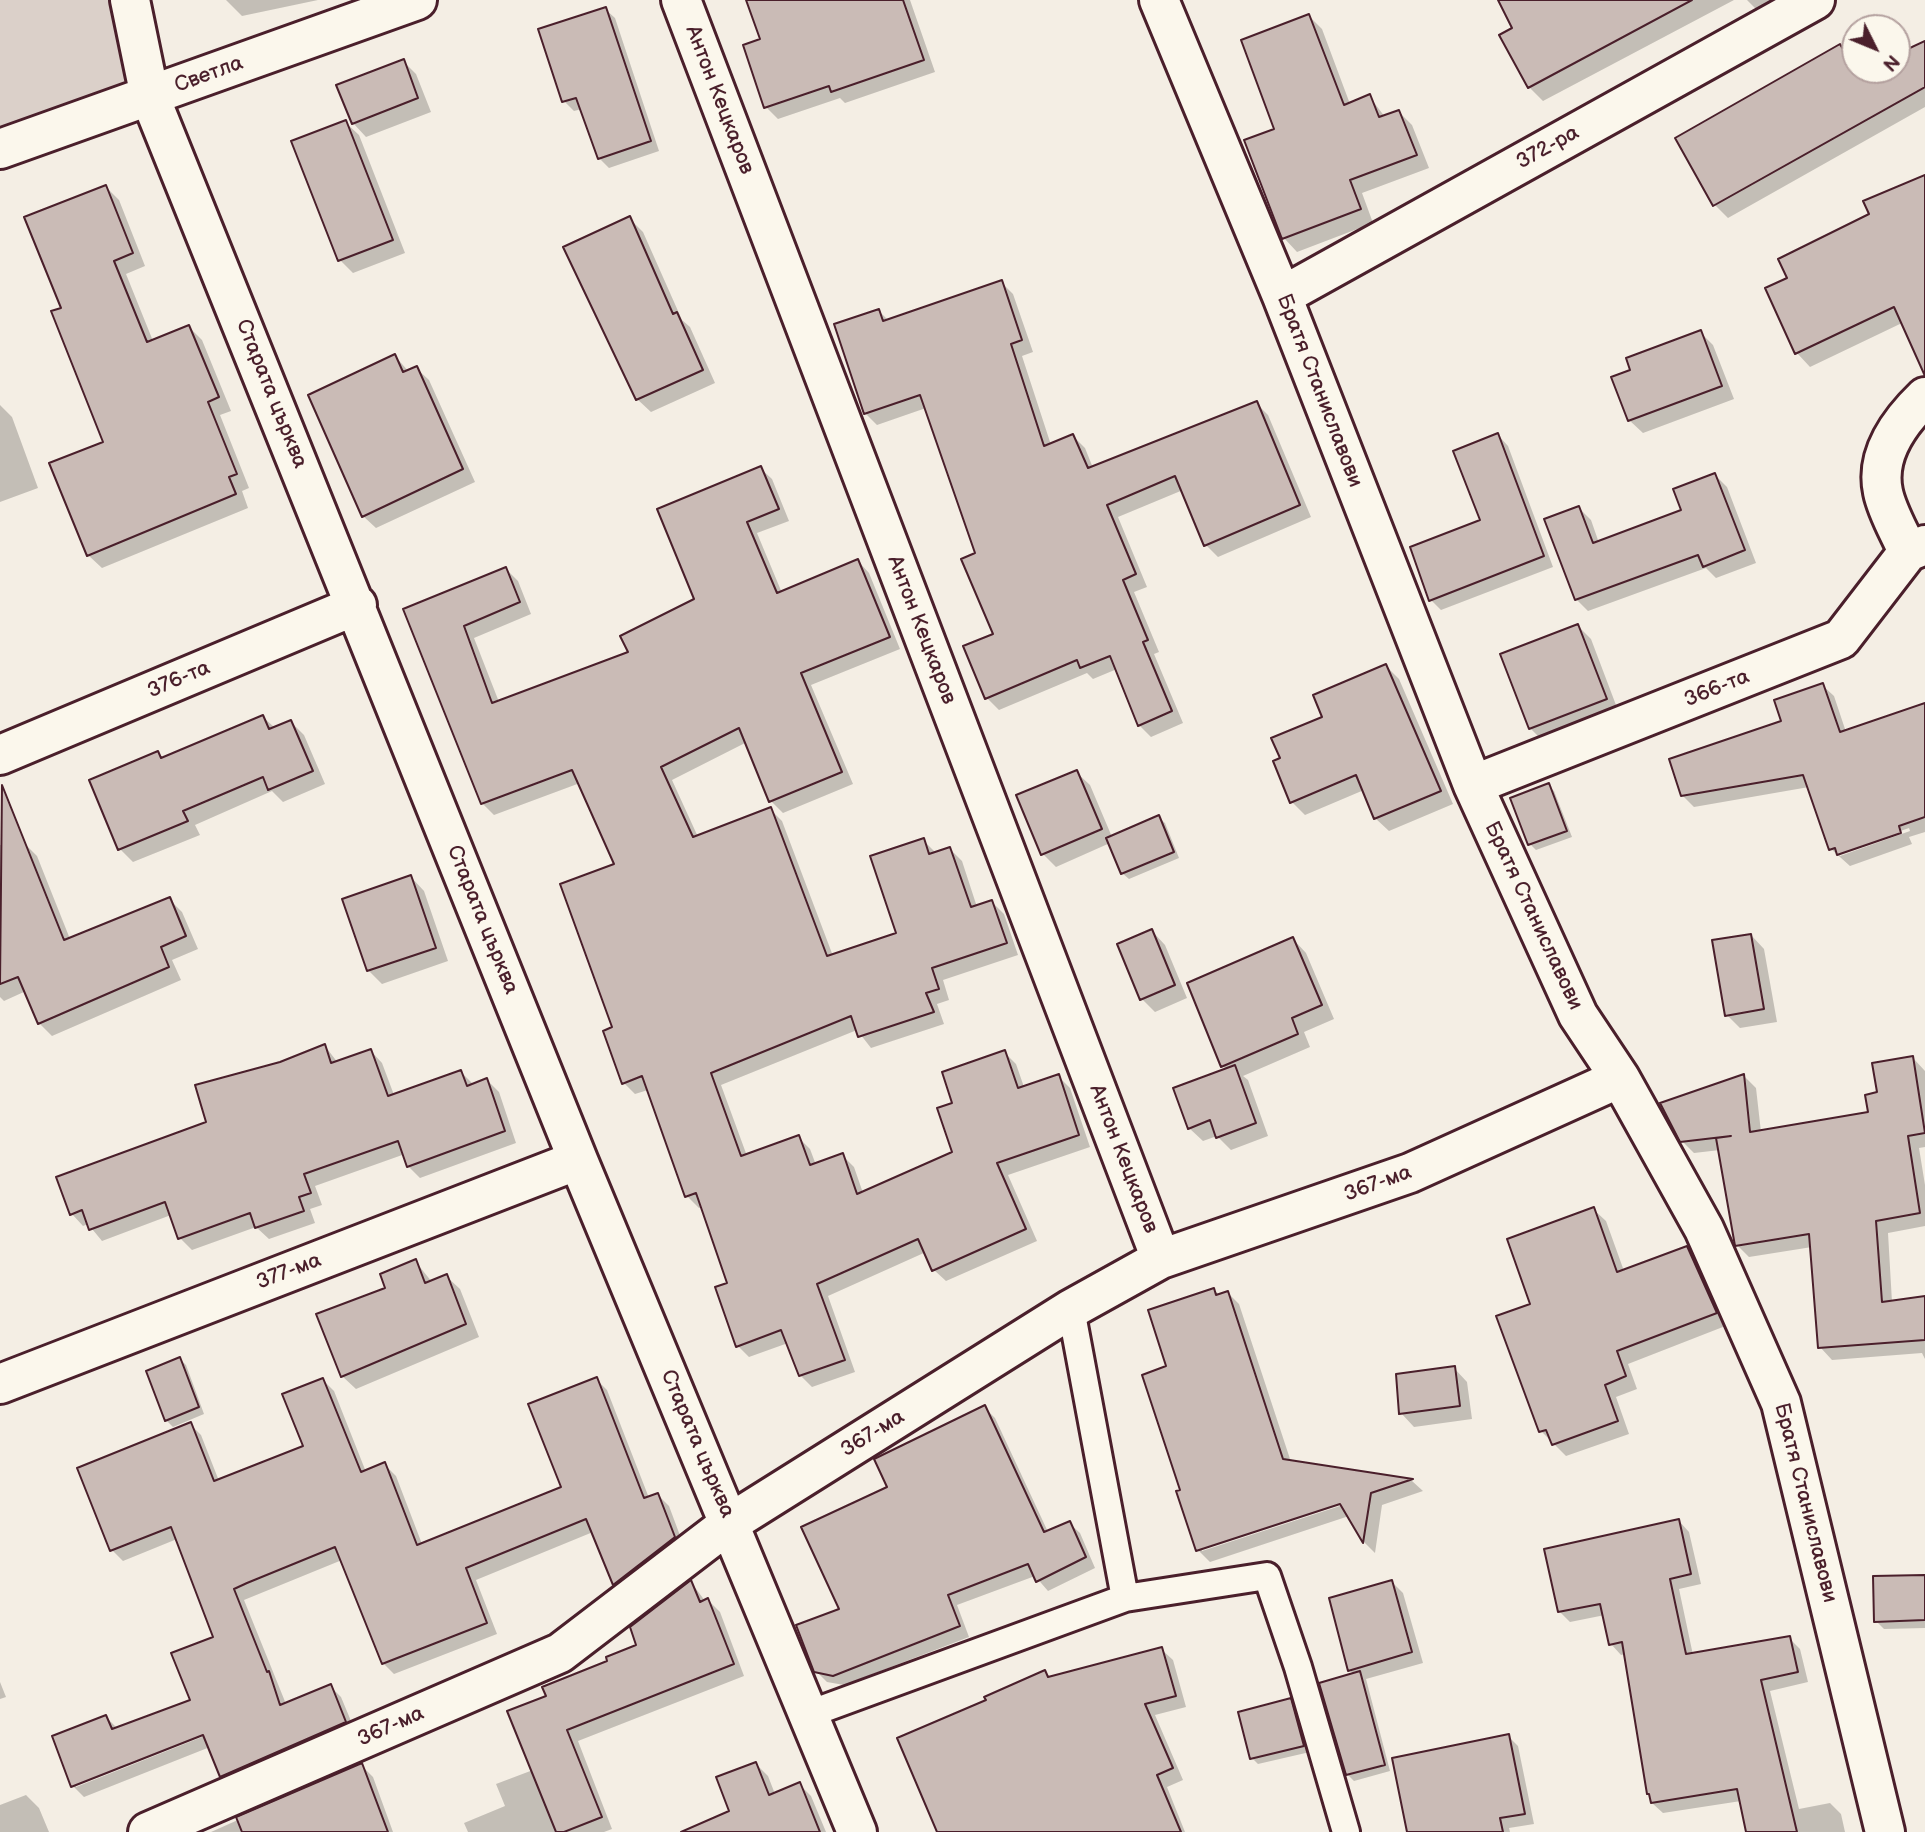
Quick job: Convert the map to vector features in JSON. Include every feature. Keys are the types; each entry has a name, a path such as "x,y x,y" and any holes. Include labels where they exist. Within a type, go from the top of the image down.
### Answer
{"street":[{"name":"Старата църква","path":"130,0 150,97 357,605 578,1160 858,1832"},
{"name":"Светла","path":"0,149 417,0"},
{"name":"Антон Кецкаров","path":"681,0 1161,1259"},
{"name":"Братя Станиславови","path":"1159,0 1282,296 1473,785 1578,1015 1620,1078 1704,1229 1781,1403 1885,1832"},
{"name":"372-ра","path":"1282,296 1815,0"},
{"path":"1916,549 1883,492 1882,468 1892,437 1906,414 1925,397"},
{"name":"366-та","path":"1473,785 1841,639 1916,549"},
{"name":"376-та","path":"0,755 357,605"},
{"name":"367-ма","path":"148,1832 560,1653 730,1523 1071,1309 1161,1259 1410,1173 1620,1078"},
{"name":"377-ма","path":"0,1384 578,1160"}],"lane":[{"path":"1071,1309 1125,1598"},
{"path":"809,1714 1125,1598 1267,1576 1298,1667 1346,1832"}],"shaded area":[{"path":"0,0 130,0 150,97 0,149"}],"building":[{"path":"746,0 903,0 924,60 831,92 829,86 764,108 743,45 760,39"},
{"path":"1498,0 1692,0 1528,88 1499,35 1512,28"},
{"path":"606,7 651,141 598,159 576,98 562,102 538,29"},
{"path":"1309,14 1344,105 1370,94 1379,117 1399,110 1417,155 1350,180 1361,209 1282,239 1244,140 1274,129 1241,40"},
{"path":"1925,41 1925,87 1713,206 1675,138 1840,44 1841,84 1911,84 1911,48"},
{"path":"404,59 418,98 352,124 336,85"},
{"path":"346,120 393,240 338,261 291,141"},
{"path":"1925,175 1925,376 1894,307 1795,354 1765,288 1787,278 1778,259 1869,214 1863,201"},
{"path":"106,185 133,253 114,261 147,342 189,325 219,397 208,402 237,474 229,477 236,494 87,556 49,463 103,442 51,311 61,308 24,217"},
{"path":"630,216 673,314 677,312 703,370 636,400 563,247"},
{"path":"1002,280 1022,340 1011,344 1044,446 1073,434 1088,468 1257,401 1300,505 1204,546 1175,476 1107,505 1136,574 1123,580 1148,640 1143,642 1172,711 1138,726 1110,656 1080,668 1077,660 985,699 963,646 993,634 961,559 975,553 920,395 864,414 834,324 879,309 883,321"},
{"path":"1701,330 1722,386 1628,421 1611,377 1630,370 1626,358"},
{"path":"395,354 403,372 417,366 463,469 362,517 308,395"},
{"path":"1498,433 1544,556 1429,601 1410,547 1480,520 1453,451"},
{"path":"761,466 779,509 747,522 777,593 858,559 890,637 801,673 842,772 769,802 739,728 661,767 693,837 771,807 827,956 896,933 870,856 924,838 929,854 950,847 971,907 992,900 1007,943 932,968 939,989 926,993 934,1012 858,1037 851,1016 711,1073 741,1156 799,1135 810,1165 843,1153 857,1194 952,1152 937,1108 952,1103 942,1072 1005,1050 1018,1088 1059,1074 1079,1135 997,1163 1026,1229 932,1271 918,1239 817,1284 845,1360 799,1376 781,1330 736,1347 715,1287 727,1283 696,1193 685,1197 642,1076 622,1084 603,1031 612,1027 560,884 614,864 572,770 481,804 403,609 506,567 520,602 464,626 492,703 628,652 620,636 694,599 657,509"},
{"path":"1715,473 1745,550 1703,567 1698,555 1575,600 1544,519 1579,506 1593,543 1681,510 1673,489"},
{"path":"1578,624 1607,699 1529,729 1500,654"},
{"path":"1386,664 1441,791 1374,819 1356,775 1290,803 1273,761 1280,758 1271,738 1322,717 1313,695"},
{"path":"1823,683 1840,732 1925,703 1925,817 1899,826 1901,833 1837,855 1835,848 1829,850 1803,775 1681,796 1669,759 1781,721 1774,700"},
{"path":"263,715 269,729 291,720 313,771 268,790 263,777 183,811 188,821 118,850 89,780 158,751 161,758"},
{"path":"1077,770 1102,829 1041,855 1016,795"},
{"path":"1549,783 1567,831 1528,845 1510,798"},
{"path":"2,785 64,940 170,897 186,936 161,947 169,967 38,1024 18,977 0,984"},
{"path":"1159,815 1174,852 1121,874 1106,838"},
{"path":"411,875 436,948 367,971 342,899"},
{"path":"1152,929 1175,985 1140,1000 1117,944"},
{"path":"1751,934 1764,1009 1725,1016 1712,940"},
{"path":"1293,937 1322,1005 1292,1018 1298,1034 1221,1067 1187,983"},
{"path":"325,1044 331,1063 371,1049 388,1096 461,1070 467,1086 487,1078 505,1131 407,1167 398,1141 304,1174 311,1193 299,1197 304,1211 255,1228 250,1213 178,1239 165,1202 89,1230 82,1210 70,1215 56,1177 206,1122 195,1085 280,1062"},
{"path":"1913,1056 1925,1133 1908,1136 1920,1213 1876,1221 1882,1302 1925,1296 1925,1340 1818,1348 1809,1234 1735,1246 1716,1138 1731,1136 1680,1142 1660,1103 1744,1074 1750,1132 1868,1112 1865,1095 1877,1092 1872,1063"},
{"path":"1235,1065 1256,1123 1216,1138 1210,1120 1188,1129 1173,1088"},
{"path":"1594,1207 1617,1272 1687,1246 1717,1313 1617,1351 1626,1376 1605,1385 1618,1421 1552,1445 1546,1430 1539,1432 1496,1316 1530,1304 1507,1239"},
{"path":"416,1259 425,1283 447,1274 466,1324 341,1377 316,1314 385,1288 380,1274"},
{"path":"1214,1288 1216,1295 1228,1291 1283,1459 1413,1479 1371,1493 1363,1543 1340,1504 1196,1551 1176,1491 1180,1490 1142,1375 1166,1366 1148,1310"},
{"path":"180,1357 199,1407 165,1421 146,1371"},
{"path":"1455,1366 1460,1406 1399,1414 1396,1374"},
{"path":"597,1377 644,1498 658,1493 675,1537 613,1585 586,1519 466,1568 487,1623 382,1664 335,1547 247,1583 234,1589 267,1672 269,1671 280,1705 331,1684 346,1722 220,1777 203,1735 71,1787 52,1736 106,1715 112,1729 190,1700 171,1653 213,1637 171,1527 110,1551 77,1468 191,1422 214,1481 303,1446 282,1394 323,1378 361,1472 385,1462 417,1545 561,1487 528,1404"},
{"path":"985,1405 1044,1532 1070,1521 1086,1557 1036,1582 1028,1564 948,1595 960,1626 833,1676 814,1672 796,1625 839,1609 801,1527 887,1487 874,1459"},
{"path":"1679,1519 1691,1574 1670,1579 1686,1654 1790,1636 1798,1672 1761,1680 1797,1832 1746,1832 1737,1789 1651,1803 1647,1794 1622,1642 1609,1645 1600,1604 1558,1612 1544,1549"},
{"path":"1925,1575 1925,1620 1874,1622 1873,1576"},
{"path":"691,1580 700,1602 708,1598 734,1664 567,1730 602,1817 564,1832 556,1832 507,1711 546,1696 542,1687 607,1661 606,1657 636,1645 630,1627"},
{"path":"1392,1580 1412,1652 1348,1671 1329,1598"},
{"path":"1162,1647 1176,1696 1145,1704 1173,1768 1157,1775 1181,1832 937,1832 897,1738 986,1700 984,1697 1045,1670 1048,1677"},
{"path":"1360,1671 1385,1765 1346,1775 1319,1683"},
{"path":"1291,1698 1304,1746 1250,1759 1238,1712"},
{"path":"1509,1734 1525,1814 1500,1818 1503,1832 1407,1832 1392,1758"},
{"path":"756,1762 769,1795 800,1782 820,1832 681,1832 729,1811 716,1777"},
{"path":"362,1763 388,1832 242,1832 236,1817"}]}
